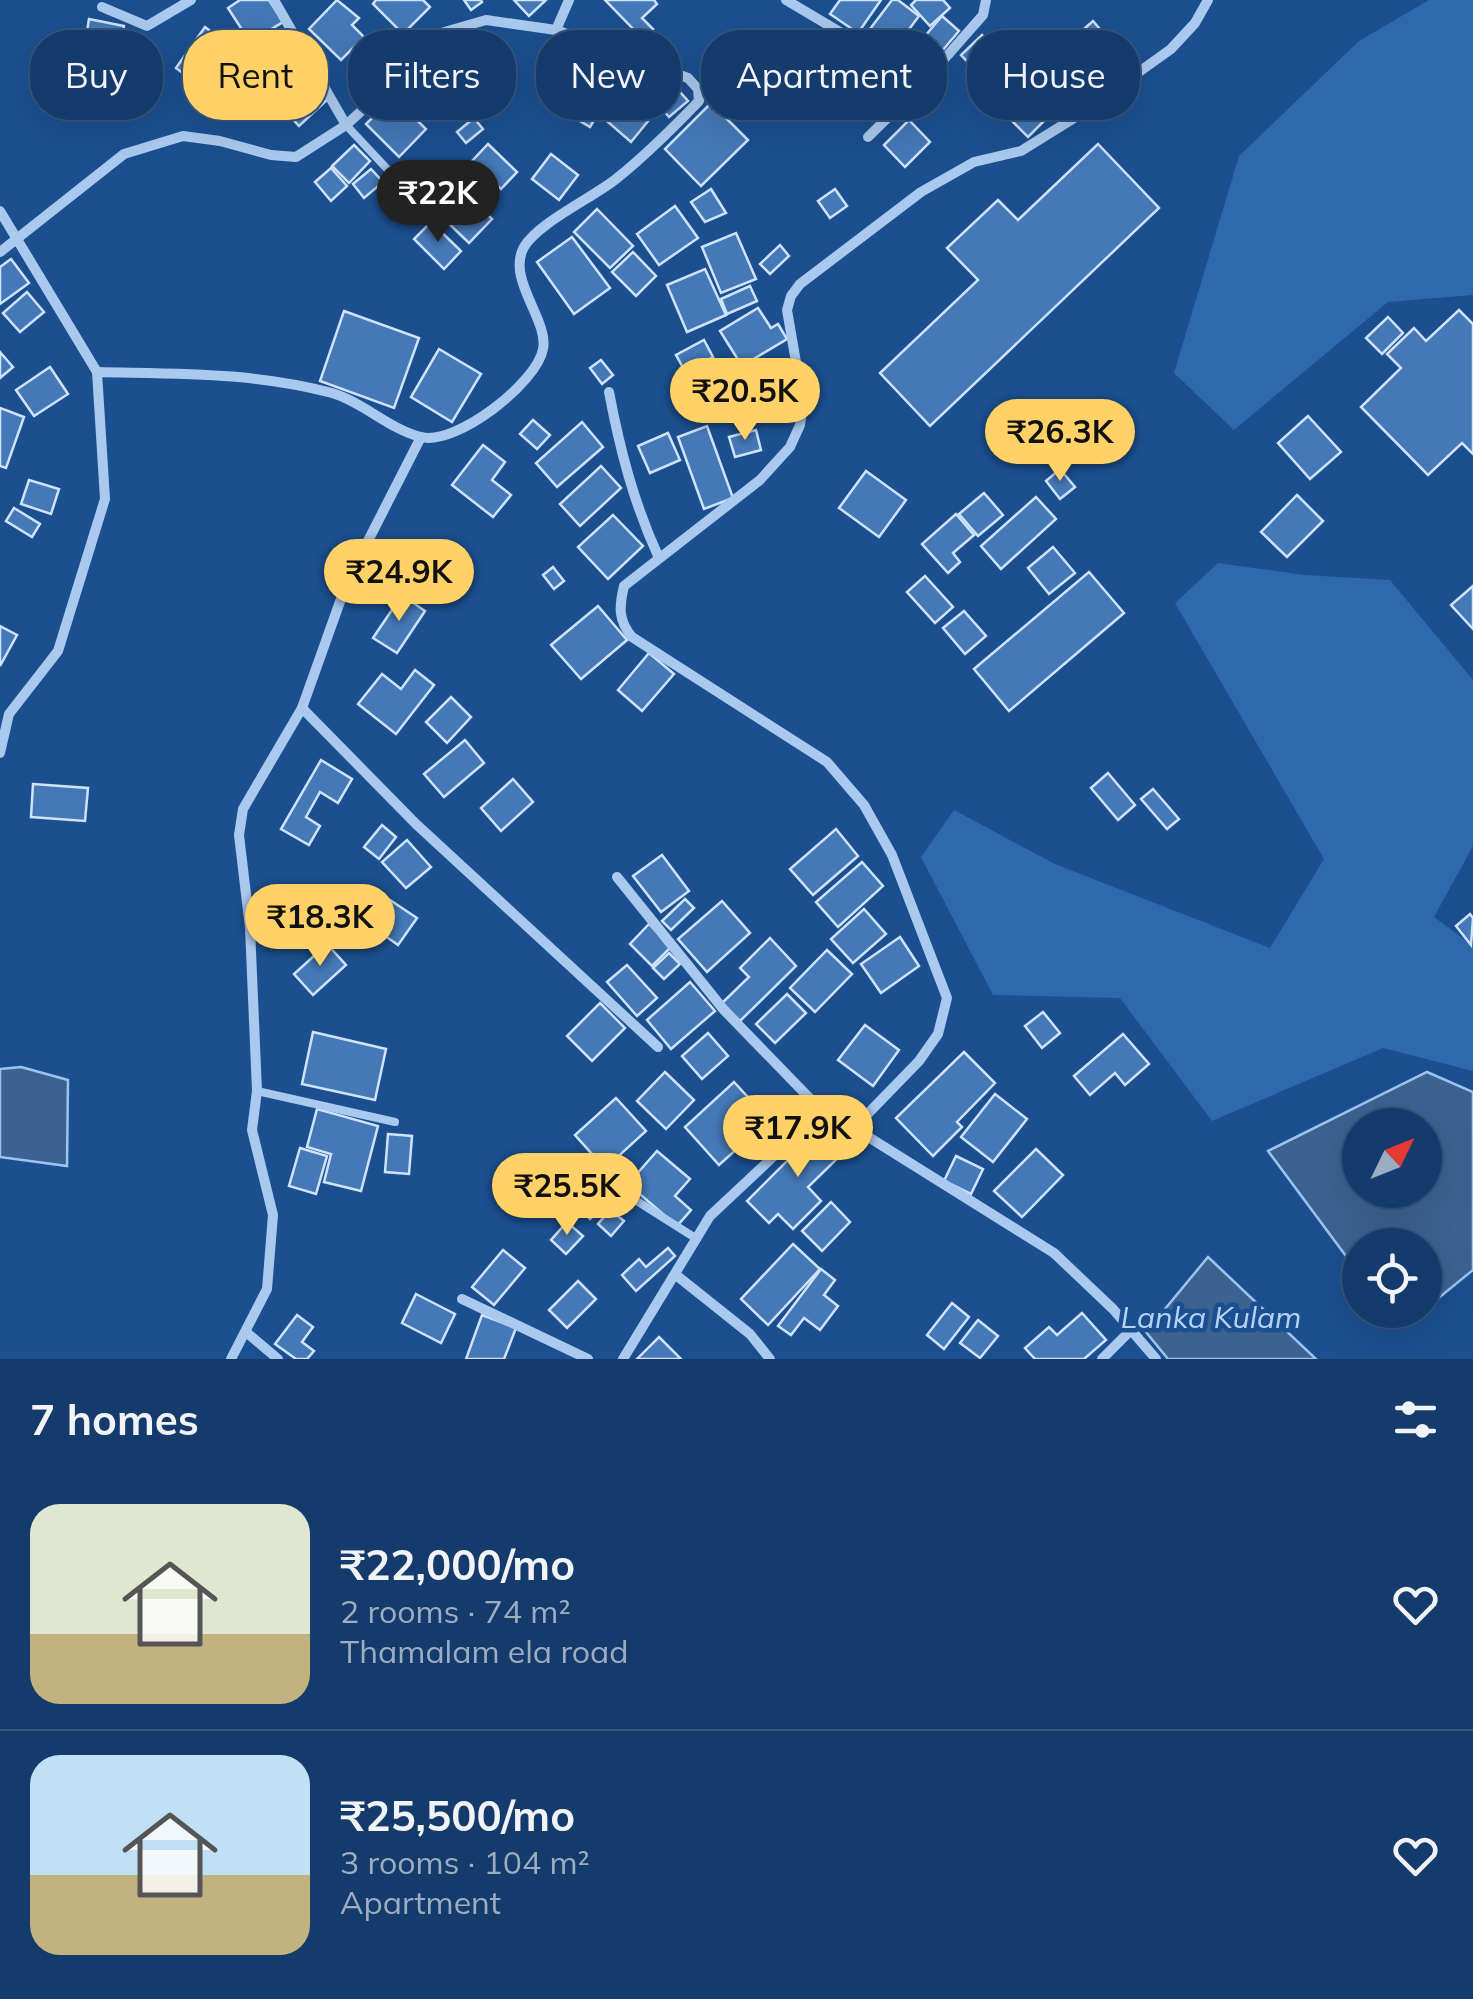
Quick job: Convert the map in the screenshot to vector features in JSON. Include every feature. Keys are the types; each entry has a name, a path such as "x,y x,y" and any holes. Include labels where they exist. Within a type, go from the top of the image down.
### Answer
{"street":[{"path":"102,8 147,26 190,0"},
{"path":"274,0 346,125"},
{"path":"0,252 124,154 184,136 296,157 346,125 415,52 441,34 486,20 556,30 569,0"},
{"path":"786,0 836,30"},
{"path":"947,56 983,15 986,0"},
{"path":"854,1128 938,1034 946,998 892,855 864,805 828,762 632,637 622,626 620,604 624,586 760,480 790,448 800,426 803,403 787,310 800,284 921,192 974,162 1021,151 1079,115 1171,49 1195,23 1208,0"},
{"path":"681,75 698,89 699,101 681,118"},
{"path":"97,372 256,376 336,394 421,437 446,438 478,420 537,366 544,345 524,284 520,264 523,249 538,230 616,179 679,120"},
{"path":"868,137 885,120"},
{"path":"0,211 97,372 106,498 58,651 9,714 0,753"},
{"path":"609,392 621,453 639,513 660,558"},
{"path":"231,1359 267,1289 273,1214 252,1130 257,1091 250,928 240,836 243,808 302,708 346,582 421,437"},
{"path":"302,708 416,824 658,1047"},
{"path":"617,877 724,1010 822,1111 834,1114 1054,1253 1156,1359"},
{"path":"623,1359 710,1216 822,1111"},
{"path":"676,1275 750,1334 770,1359"},
{"path":"462,1298 588,1359"},
{"path":"1102,1359 1132,1330"},
{"path":"246,1332 278,1359"}],"lane":[{"path":"346,125 418,203"},
{"path":"257,1091 395,1122"},
{"path":"610,1184 696,1239"}],"shaded area":[{"path":"1429,0 1473,0 1473,295 1388,302 1234,430 1174,373 1239,156 1359,41"},
{"path":"1218,563 1305,575 1390,580 1473,680 1473,846 1434,917 1473,946 1473,1071 1383,1048 1212,1121 1120,998 993,995 921,857 954,810 1055,864 1270,948 1324,859 1175,603"}],"water":[{"path":"21,1067 68,1080 67,1166 0,1157 0,1069"},
{"path":"1427,1072 1473,1092 1473,1270 1442,1295 1442,1228 1342,1228 1342,1251 1268,1151 1342,1114 1342,1208 1442,1208 1442,1108 1355,1108"},
{"name":"Lanka Kulam","path":"1208,1257 1316,1359 1168,1359 1146,1332"}],"building":[{"path":"240,0 269,0 283,22 270,30 242,30 228,8"},
{"path":"337,0 359,18 352,25 357,30 348,30 348,53 341,60 328,47 328,30 309,29"},
{"path":"376,0 423,0 430,7 407,30 399,30 373,4"},
{"path":"464,0 481,0 482,2 471,10"},
{"path":"514,0 546,0 529,16"},
{"path":"605,0 654,0 657,4 642,18 653,29 634,30"},
{"path":"840,0 881,0 860,30 854,30 830,14"},
{"path":"892,0 898,0 919,16 908,30 870,29"},
{"path":"916,0 943,0 950,8 930,26 911,5"},
{"path":"942,16 959,31 947,45 947,30 930,30"},
{"path":"89,19 124,26 123,30 87,30"},
{"path":"1093,21 1101,30 1083,30"},
{"path":"701,113 701,120 728,120 748,140 701,186 665,149"},
{"path":"370,120 417,120 426,129 399,157 366,124"},
{"path":"472,120 483,129 466,143 457,132"},
{"path":"606,120 649,120 631,142"},
{"path":"909,120 930,142 905,167 884,145"},
{"path":"1015,120 1045,120 1028,137"},
{"path":"488,144 517,172 501,189 472,161"},
{"path":"1098,144 1159,208 930,426 880,373 978,280 947,248 998,200 1018,220"},
{"path":"354,145 370,161 349,183 332,166"},
{"path":"551,154 578,175 559,200 532,179"},
{"path":"331,168 347,186 331,201 315,182"},
{"path":"371,169 383,182 364,198 353,184"},
{"path":"711,189 726,213 705,222 691,202"},
{"path":"835,189 847,206 830,218 818,201"},
{"path":"466,193 492,219 469,243 442,217"},
{"path":"675,206 698,238 659,265 637,234"},
{"path":"597,209 633,246 610,268 574,232"},
{"path":"431,222 461,251 444,269 414,239"},
{"path":"736,233 756,279 721,293 702,247"},
{"path":"572,237 610,288 574,314 537,262"},
{"path":"780,245 789,256 770,274 760,264"},
{"path":"633,252 656,276 636,296 612,272"},
{"path":"11,259 29,283 0,304 0,267"},
{"path":"705,269 726,315 687,332 667,285"},
{"path":"750,286 757,301 727,314 721,299"},
{"path":"27,292 44,312 20,332 3,313"},
{"path":"758,308 771,328 778,324 787,339 742,366 720,331"},
{"path":"1459,310 1473,324 1473,454 1462,443 1428,475 1361,407 1401,368 1387,354 1414,328 1426,341"},
{"path":"344,311 419,338 394,408 320,381"},
{"path":"1388,317 1403,333 1382,354 1366,338"},
{"path":"704,340 713,357 686,373 676,355"},
{"path":"439,349 481,374 452,422 411,397"},
{"path":"0,352 13,367 0,378"},
{"path":"601,360 613,375 602,384 590,368"},
{"path":"50,367 68,394 34,416 16,390"},
{"path":"0,408 24,417 6,468 0,466"},
{"path":"1308,416 1341,452 1310,479 1278,443"},
{"path":"533,420 550,435 537,449 520,434"},
{"path":"582,422 603,447 557,487 536,463"},
{"path":"707,426 733,498 704,509 678,437"},
{"path":"756,430 761,450 735,457 729,437"},
{"path":"668,433 680,460 650,473 638,446"},
{"path":"483,445 505,462 492,480 511,495 493,517 452,485"},
{"path":"601,466 621,488 580,526 560,504"},
{"path":"1060,469 1075,487 1060,499 1046,481"},
{"path":"866,471 906,500 879,537 839,508"},
{"path":"29,480 59,489 51,514 21,504"},
{"path":"984,493 1003,515 978,536 959,514"},
{"path":"1297,495 1323,521 1287,557 1261,532"},
{"path":"1036,497 1056,519 1001,569 981,546"},
{"path":"14,508 40,524 32,537 6,521"},
{"path":"956,514 974,535 953,553 960,562 948,573 922,544"},
{"path":"613,515 643,546 608,579 578,547"},
{"path":"1053,547 1075,573 1049,594 1028,568"},
{"path":"553,567 564,581 554,589 543,575"},
{"path":"1089,572 1124,613 1009,711 974,669"},
{"path":"925,576 953,607 935,623 907,592"},
{"path":"1473,586 1473,629 1451,605"},
{"path":"402,595 425,611 397,653 373,638"},
{"path":"598,606 627,640 581,679 551,645"},
{"path":"964,611 986,636 965,654 943,628"},
{"path":"0,626 17,635 0,666"},
{"path":"649,653 674,674 642,711 618,690"},
{"path":"415,670 434,685 396,734 358,704 382,674 401,689"},
{"path":"451,697 471,717 447,743 426,722"},
{"path":"465,740 484,763 444,797 424,774"},
{"path":"321,760 352,779 338,803 320,792 306,817 320,826 309,845 281,829"},
{"path":"1108,773 1135,805 1118,820 1091,788"},
{"path":"513,779 533,802 501,831 481,808"},
{"path":"33,784 88,788 85,821 31,817"},
{"path":"1153,789 1179,819 1167,829 1141,799"},
{"path":"382,825 396,837 379,859 364,847"},
{"path":"836,829 858,856 813,895 790,869"},
{"path":"407,840 431,867 406,888 382,862"},
{"path":"662,855 689,891 661,912 633,876"},
{"path":"862,862 883,886 838,927 816,902"},
{"path":"378,892 417,918 398,945 360,918"},
{"path":"685,899 694,908 671,930 662,921"},
{"path":"722,901 750,933 707,972 678,939"},
{"path":"864,909 886,934 853,963 831,939"},
{"path":"1470,914 1473,918 1471,945 1456,926"},
{"path":"649,924 671,947 652,966 630,944"},
{"path":"900,937 919,966 881,993 861,964"},
{"path":"770,938 796,966 740,1021 722,1003 749,977 740,968"},
{"path":"327,944 346,965 313,995 294,974"},
{"path":"827,950 852,974 815,1012 790,988"},
{"path":"669,953 680,964 664,979 653,968"},
{"path":"627,965 657,998 637,1016 607,982"},
{"path":"690,982 715,1011 671,1049 647,1020"},
{"path":"787,994 806,1013 775,1043 756,1024"},
{"path":"600,1003 625,1028 592,1061 567,1036"},
{"path":"1043,1012 1060,1033 1042,1048 1025,1026"},
{"path":"865,1025 899,1050 873,1086 838,1060"},
{"path":"313,1032 386,1049 375,1100 302,1084"},
{"path":"708,1033 728,1056 702,1079 682,1056"},
{"path":"1123,1034 1149,1064 1125,1085 1115,1073 1090,1095 1074,1076"},
{"path":"964,1052 995,1083 957,1122 962,1127 933,1156 896,1118"},
{"path":"665,1072 694,1100 666,1129 637,1101"},
{"path":"734,1082 769,1120 719,1165 685,1127"},
{"path":"995,1094 1027,1119 993,1162 961,1137"},
{"path":"616,1098 646,1131 589,1183 607,1203 590,1219 566,1193 600,1163 575,1135"},
{"path":"317,1109 378,1126 361,1191 324,1182 331,1154 307,1147"},
{"path":"824,1124 848,1148 808,1187 821,1201 793,1229 778,1214 769,1223 747,1201"},
{"path":"388,1134 412,1136 409,1174 385,1172"},
{"path":"300,1148 327,1156 316,1194 289,1186"},
{"path":"1036,1149 1063,1175 1022,1217 994,1191"},
{"path":"657,1151 690,1179 675,1196 691,1210 677,1226 628,1184"},
{"path":"956,1156 983,1169 971,1194 944,1181"},
{"path":"831,1202 850,1222 822,1251 802,1231"},
{"path":"610,1210 624,1221 611,1236 598,1224"},
{"path":"567,1222 583,1236 566,1254 551,1240"},
{"path":"793,1244 820,1269 768,1325 741,1299"},
{"path":"668,1248 675,1256 636,1291 622,1275 639,1259 646,1267"},
{"path":"503,1250 525,1268 494,1305 472,1287"},
{"path":"821,1269 835,1280 824,1295 838,1306 820,1330 804,1318 791,1335 778,1326"},
{"path":"578,1281 596,1299 567,1328 549,1310"},
{"path":"416,1294 455,1314 441,1343 402,1323"},
{"path":"952,1303 969,1317 944,1349 927,1335"},
{"path":"1082,1313 1106,1340 1084,1359 1035,1359 1025,1348 1049,1327 1057,1335"},
{"path":"297,1315 313,1327 302,1342 314,1351 307,1359 296,1359 275,1344"},
{"path":"482,1315 516,1328 504,1359 466,1359"},
{"path":"978,1320 998,1336 980,1358 960,1343"},
{"path":"659,1337 681,1359 637,1359"}]}
